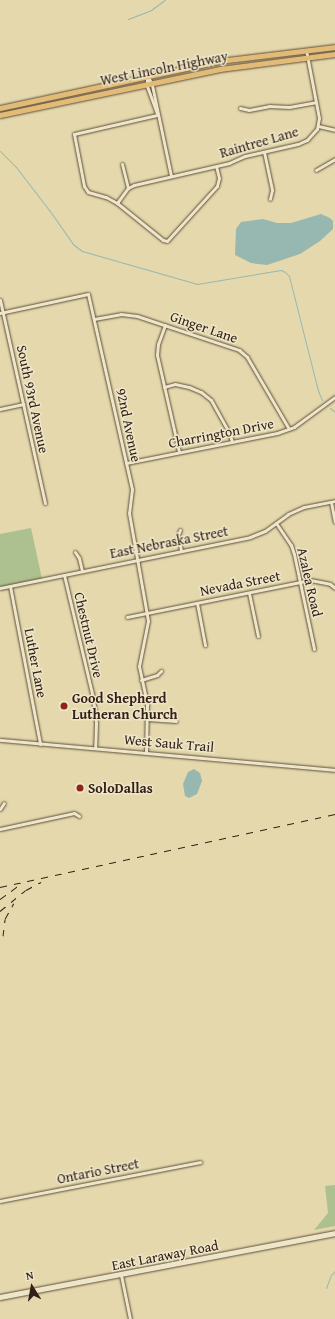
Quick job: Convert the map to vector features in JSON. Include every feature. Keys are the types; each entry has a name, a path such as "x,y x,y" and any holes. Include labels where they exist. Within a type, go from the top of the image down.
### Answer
{"main road":[{"name":"West Lincoln Highway","path":"0,108 147,75 219,61 335,47"},
{"name":"West Lincoln Highway","path":"0,115 220,69 335,54"},
{"name":"East Laraway Road","path":"0,1297 335,1233"}],"street":[{"name":"Raintree Lane","path":"128,188 304,142 312,136 318,126 319,115 306,50"},
{"path":"147,75 154,108 158,115 171,176"},
{"path":"240,108 249,110 269,106 289,107 316,102"},
{"path":"158,115 74,134 86,190 92,194 106,197 117,202 163,240 167,241 217,186 219,178 216,166"},
{"path":"318,126 335,130"},
{"path":"264,152 272,190 270,199"},
{"path":"316,170 335,159"},
{"path":"117,202 128,188 122,164"},
{"name":"92nd Avenue","path":"1,313 88,294 132,490 129,514 148,621 140,655 141,680 147,705 146,752"},
{"name":"South 93rd Avenue","path":"0,300 1,313 45,503"},
{"name":"Ginger Lane","path":"94,319 121,314 137,316 240,350 248,357 289,429"},
{"path":"165,325 158,344 157,355 179,452"},
{"path":"164,386 175,384 189,387 201,392 211,400 230,432 232,442"},
{"name":"Charrington Drive","path":"126,463 277,433 289,429 335,397"},
{"path":"0,409 23,404"},
{"path":"333,501 335,522"},
{"name":"East Nebraska Street","path":"0,588 250,537 276,523 288,514 304,507 333,501"},
{"name":"Azalea Road","path":"276,523 291,545 301,582 314,649"},
{"path":"180,530 178,535 181,551"},
{"path":"75,552 79,558 82,571"},
{"name":"Chestnut Drive","path":"64,575 93,698 96,724 95,748"},
{"name":"Nevada Street","path":"127,617 310,580 330,584 335,588"},
{"name":"Luther Lane","path":"10,586 40,744"},
{"path":"249,593 258,636"},
{"path":"197,603 205,645"},
{"path":"141,680 157,675 160,671"},
{"path":"147,719 176,720"},
{"name":"West Sauk Trail","path":"0,740 335,770"},
{"path":"0,809 4,803"},
{"path":"0,829 74,813 79,816"},
{"name":"Ontario Street","path":"0,1201 200,1162"},
{"path":"121,1274 130,1319"}],"green space":[{"path":"31,528 42,579 0,587 0,534"},
{"path":"335,1185 335,1226 314,1230 328,1213 325,1186"}],"water":[{"path":"321,214 333,221 333,229 320,241 300,254 267,265 251,263 235,255 236,229 241,222 263,219 277,223 291,223"},
{"path":"194,769 200,773 202,781 197,794 189,798 185,796 183,784 188,772"}],"waterway":[{"path":"128,19 151,10 165,0"},
{"path":"0,151 16,167 74,245 82,251 197,284 281,270 285,272 289,276 318,391 322,400"},
{"path":"330,408 335,412"},
{"path":"326,1288 331,1275 335,1271"}],"railway":[{"path":"0,887 335,814"},
{"path":"0,911 26,890 41,882"},
{"path":"0,899 19,885"},
{"path":"3,936 5,919 14,903"}],"place":[{"name":"Good Shepherd Lutheran Church","path":"64,706"},
{"name":"SoloDallas","path":"80,788"}]}
